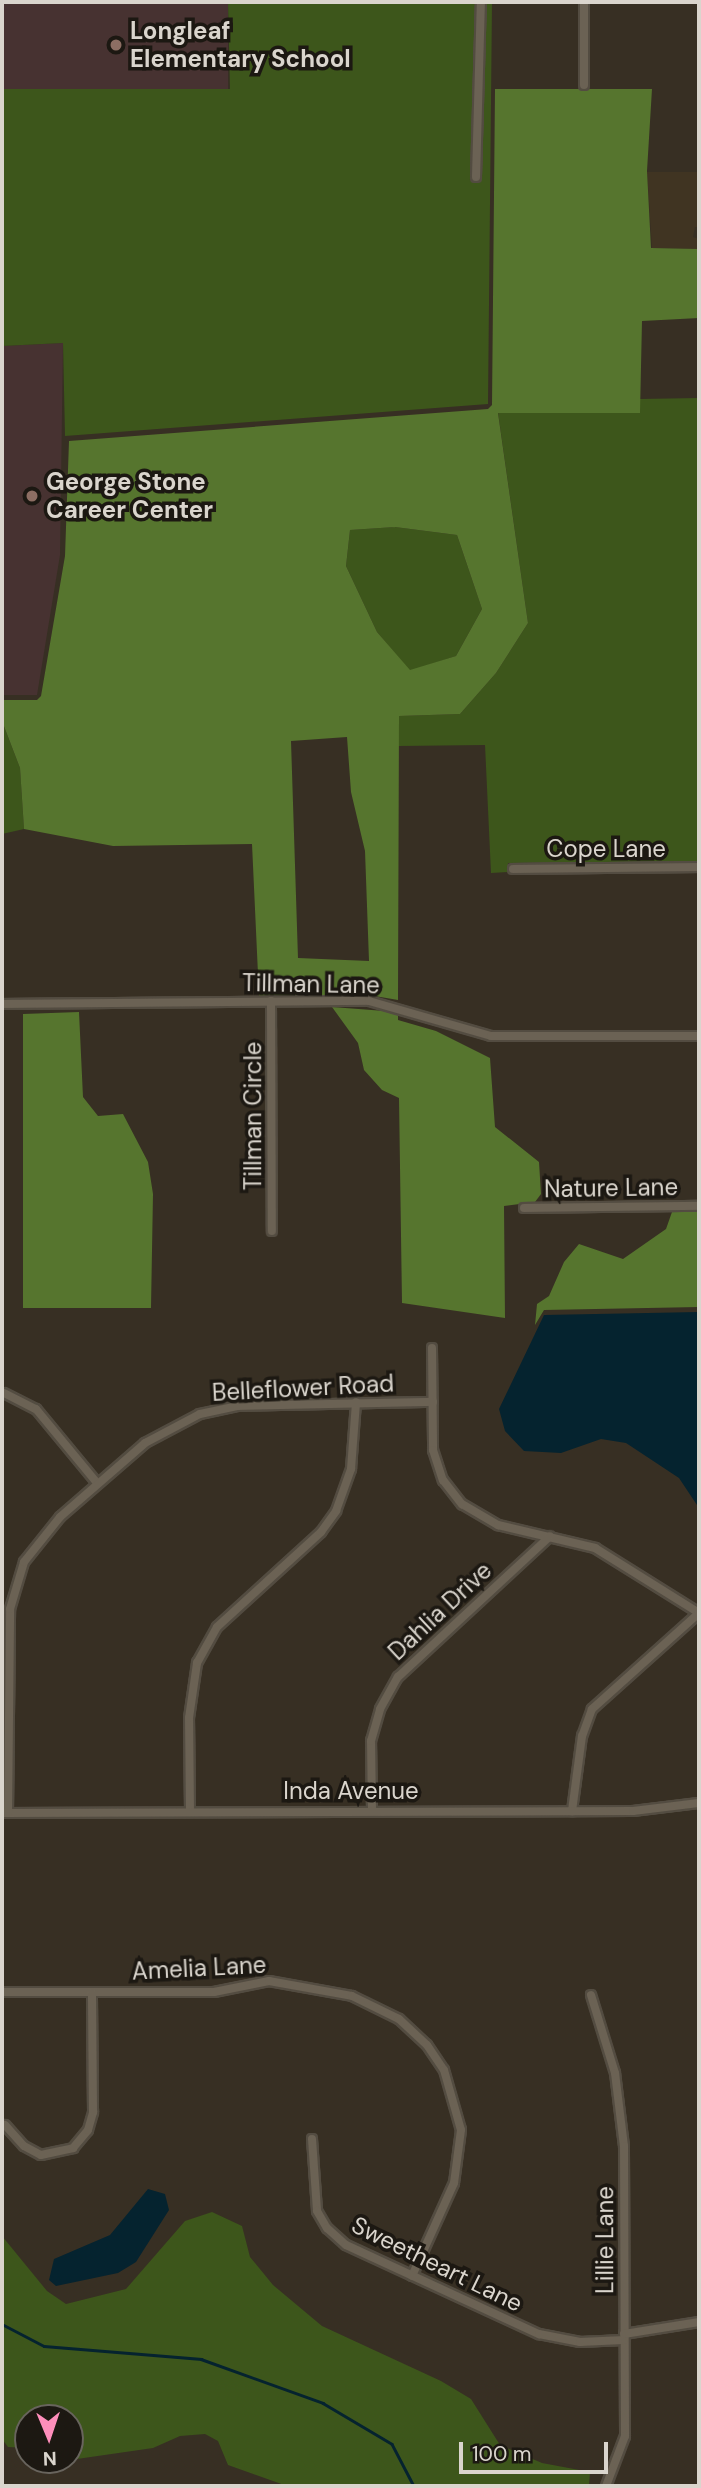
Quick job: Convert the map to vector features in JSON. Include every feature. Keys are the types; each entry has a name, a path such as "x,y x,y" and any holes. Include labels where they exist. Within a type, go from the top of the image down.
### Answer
{"street":[{"path":"476,177 481,2"},
{"path":"584,2 584,85"},
{"name":"Cope Lane","path":"513,869 699,867"},
{"name":"Tillman Circle","path":"271,1001 272,1231"},
{"name":"Tillman Lane","path":"2,1004 378,1002 448,1027 491,1036 699,1036"},
{"name":"Nature Lane","path":"524,1208 699,1206"},
{"path":"432,1348 433,1450 451,1493 470,1510 498,1525 550,1536 606,1554 699,1614 592,1709 582,1737 572,1811"},
{"path":"4,1393 36,1409 97,1483"},
{"path":"190,1811 189,1718 197,1664 217,1627 321,1532 336,1511 349,1476 356,1402"},
{"name":"Belleflower Road","path":"5,1813 8,1640 15,1585 43,1534 97,1483 145,1443 200,1414 237,1406 433,1402"},
{"name":"Dahlia Drive","path":"372,1810 371,1741 380,1709 398,1677 550,1536"},
{"name":"Inda Avenue","path":"5,1813 652,1810 699,1803"},
{"name":"Amelia Lane","path":"2,1992 214,1992 269,1981 352,1996 408,2026 436,2057 450,2084 461,2141 450,2196 412,2276"},
{"path":"5,2125 24,2146 41,2155 73,2148 88,2130 93,2112 92,1992"},
{"name":"Lillie Lane","path":"591,1995 615,2073 623,2121 625,2436 606,2486"},
{"name":"Sweetheart Lane","path":"312,2139 313,2191 327,2228 352,2248 539,2334 580,2342 624,2337 699,2322"}],"shaded area":[{"name":"Longleaf Elementary School","path":"2,2 228,2 228,89 2,89"},
{"path":"647,172 699,172 699,227 695,227 693,237 699,239 699,249 652,248"},
{"name":"George Stone Career Center","path":"63,343 60,555 37,695 2,695 2,346"}],"green space":[{"path":"228,2 492,2 488,404 65,436 63,343 2,346 2,89 230,89"},
{"path":"495,89 652,89 647,171 651,248 699,249 699,318 642,321 640,413 498,413 528,623 496,673 460,714 399,716 398,1000 369,995 259,996 252,844 113,846 24,829 20,768 2,721 2,700 37,700 41,696 65,556 69,441 488,409 492,405","holes":["395,527 457,535 482,609 456,656 410,670 377,632 346,566 350,530","347,737 351,792 365,851 369,961 298,958 291,741"]},
{"path":"699,398 699,861 508,863 508,872 491,873 485,745 398,746 399,716 460,714 496,673 528,623 498,412 639,413 640,399"},
{"path":"395,527 457,535 482,609 456,656 410,671 377,632 346,566 350,530"},
{"path":"2,721 20,768 24,829 2,834"},
{"path":"332,1007 398,1012 398,1020 436,1031 490,1058 495,1127 539,1162 541,1194 535,1202 504,1206 505,1318 402,1303 399,1098 382,1090 364,1070 358,1043"},
{"path":"79,1012 83,1097 98,1116 123,1114 148,1162 153,1194 151,1308 23,1308 23,1014"},
{"path":"672,1212 699,1212 699,1307 544,1310 535,1325 537,1304 549,1296 564,1262 579,1244 623,1259 666,1229"},
{"path":"212,2212 242,2226 250,2257 273,2285 322,2326 441,2381 471,2399 500,2445 542,2463 590,2472 589,2486 287,2486 228,2465 218,2441 205,2434 180,2436 153,2448 84,2458 84,2404 14,2404 14,2447 8,2447 2,2439 2,2236 47,2291 66,2304 126,2289 185,2221"}],"water":[{"path":"699,1312 699,1508 679,1478 626,1443 601,1439 561,1453 524,1451 505,1431 499,1409 544,1315"},
{"path":"148,2189 165,2194 169,2210 136,2262 118,2273 56,2286 49,2280 54,2259 110,2235"}],"waterway":[{"path":"2,2324 44,2346 201,2359 323,2403 392,2444 414,2486"}],"place":[{"name":"Longleaf Elementary School","path":"116,45"},
{"name":"George Stone Career Center","path":"32,496"}]}
